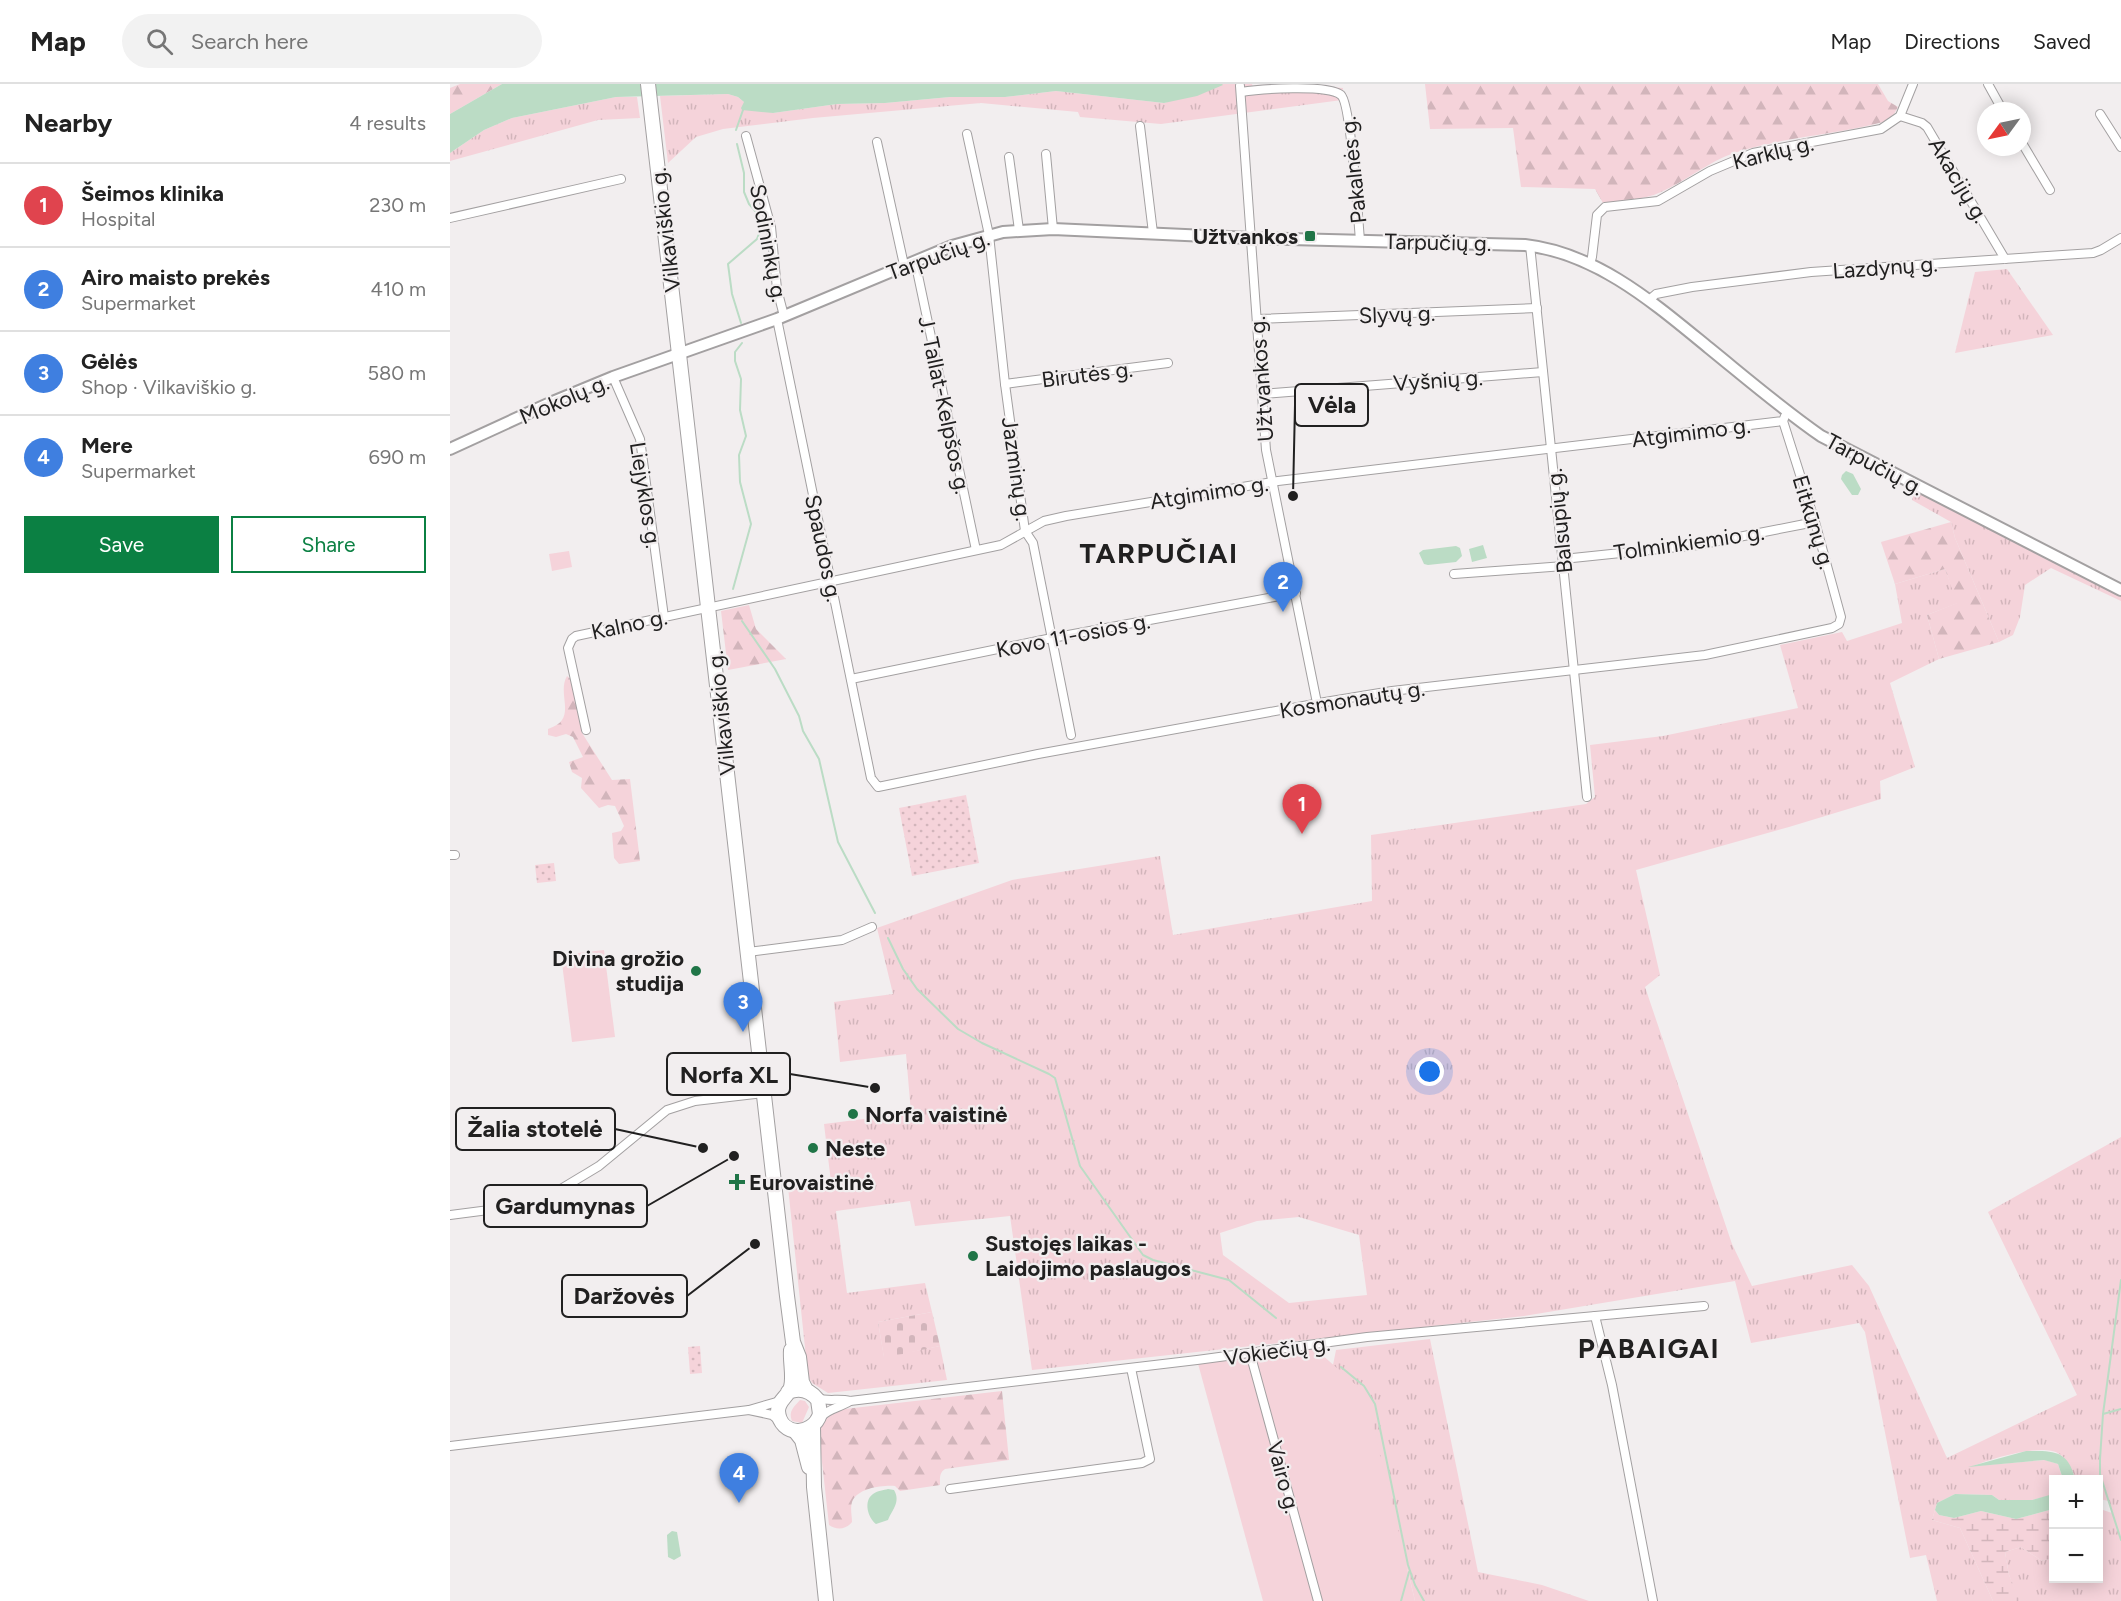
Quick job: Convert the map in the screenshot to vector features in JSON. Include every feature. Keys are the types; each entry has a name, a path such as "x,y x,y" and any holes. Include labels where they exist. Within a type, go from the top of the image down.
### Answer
{"highway":[{"name":"Vilkaviškio g.","path":"648,84 793,1342 799,1357 802,1382 820,1409 816,1423 814,1487 826,1601"},
{"name":"Vilkaviškio g.","path":"793,1342 790,1359 791,1386 778,1412 801,1440 814,1487"},
{"path":"785,1396 794,1390 811,1394"},
{"path":"789,1427 804,1431 816,1423"}],"main road":[{"name":"Tarpučių g.","path":"680,354 780,317 952,246 989,235 1019,230 1053,229 1251,238 1530,245 1555,250 1590,264 1649,300 1785,417 2121,590"},
{"name":"Mokolų g.","path":"450,449 550,403 613,377 680,354"}],"street":[{"path":"1900,116 1913,84"},
{"path":"1988,84 1998,102"},
{"name":"Pakalnės g.","path":"1241,89 1319,88 1342,95 1346,101 1360,240"},
{"name":"Užtvankos g.","path":"1241,89 1266,450 1317,703"},
{"path":"2100,114 2121,147"},
{"name":"Akacijų g.","path":"1900,116 1922,123 1927,127 2006,259"},
{"name":"Karklų g.","path":"1590,264 1597,215 1605,207 1658,201 1736,159 1766,150 1881,129 1900,116"},
{"path":"1140,126 1153,233"},
{"name":"Jazminų g.","path":"967,134 989,235 1005,384 1025,531 1033,543 1071,735"},
{"name":"Sodininkų g.","path":"746,136 771,227 780,317"},
{"name":"J. Tallat-Kelpšos g.","path":"877,142 910,263 976,550"},
{"path":"1046,154 1053,229"},
{"path":"2030,156 2050,190"},
{"path":"1009,157 1019,230"},
{"path":"450,218 621,179"},
{"name":"Lazdynų g.","path":"1649,300 1656,294 1692,287 1811,272 2093,253 2121,238"},
{"name":"Balsupių g.","path":"1530,245 1587,797"},
{"name":"Slyvų g.","path":"1257,319 1537,308"},
{"name":"Spaudos g.","path":"780,317 871,778"},
{"name":"Birutės g.","path":"1005,384 1168,363"},
{"name":"Vyšnių g.","path":"1262,394 1544,372"},
{"name":"Liejyklos g.","path":"613,377 640,439 664,617"},
{"name":"Atgimimo g.","path":"709,607 1001,545 1044,521 1066,516 1272,482 1785,417"},
{"name":"Eitkūnų g.","path":"1785,417 1841,616 1839,624"},
{"name":"Tolminkiemio g.","path":"1454,574 1698,545 1815,522"},
{"name":"Kovo 11-osios g.","path":"851,679 1052,638 1296,593"},
{"name":"Kalno g.","path":"586,730 568,648 572,639 576,636 709,607"},
{"name":"Kosmonautų g.","path":"871,778 878,787 1038,754 1317,703 1392,691 1705,655 1824,631 1839,624"},
{"path":"748,952 842,939 872,927"},
{"path":"450,1215 530,1206 599,1166 667,1110 695,1101 764,1093"},
{"name":"Vokiečių g.","path":"811,1394 826,1401 843,1399 850,1401 1367,1337 1704,1306"},
{"path":"1595,1316 1612,1385 1653,1601"},
{"name":"Vairo g.","path":"1250,1353 1318,1601"},
{"path":"950,1489 1142,1463 1150,1459 1131,1368"},
{"path":"450,1446 749,1410 785,1396"},
{"name":"Vokiečių g.","path":"816,1423 828,1411 850,1401"},
{"path":"749,1410 772,1415 789,1427"}],"green space":[{"path":"460,84 502,84 450,114 450,88"},
{"path":"1222,84 1252,84 1253,87 1288,84 1343,88 1342,100 1161,124 1080,117 1078,112 981,103 813,118 723,129 696,137 668,163 660,96 728,94 773,113 837,104 885,103 950,97 1005,97 1056,91 1164,103"},
{"path":"1425,84 1878,84 1888,101 1898,107 1894,114 1883,122 1734,153 1654,195 1603,203 1595,189 1521,187 1513,128 1430,129"},
{"path":"616,97 637,97 640,118 598,120 450,161 450,153 484,130 512,118"},
{"path":"2007,269 2053,335 1955,353 1975,272"},
{"path":"1915,491 1938,503 1942,502 2121,593 2121,601 2051,568 2025,585 2020,617 2013,635 1999,642 1955,538 1951,522 1912,500"},
{"path":"1951,522 1955,538 1999,642 1939,659 1927,615 1957,603 1945,569 1895,584 1881,542"},
{"path":"569,551 572,567 552,571 549,554"},
{"path":"1945,569 1958,603 1927,615 1939,659 1890,683 1915,767 1880,781 1881,799 1636,870 1660,975 1645,987 1732,1244 1752,1286 1852,1265 1869,1286 1947,1458 2077,1395 1988,1212 2121,1137 2121,1601 2020,1601 2018,1599 2009,1575 2005,1552 2021,1547 2042,1561 2049,1559 2049,1583 2103,1583 2103,1510 2112,1513 2109,1501 2103,1500 2103,1475 2074,1475 2064,1458 2056,1452 2034,1450 1973,1466 2045,1460 2058,1464 2062,1475 2049,1475 2049,1496 2032,1500 1999,1500 1992,1495 1955,1494 1937,1503 1932,1520 1960,1528 1993,1601 1937,1601 1926,1555 1910,1558 1865,1332 1859,1323 1751,1343 1735,1281 1524,1316 1032,1370 1010,1216 915,1226 910,1201 836,1211 847,1293 925,1283 932,1312 878,1322 884,1357 940,1346 947,1380 828,1393 812,1383 808,1376 788,1187 831,1182 824,1124 911,1113 906,1054 840,1062 834,1002 893,994 877,928 1012,880 1160,856 1173,935 1372,901 1371,835 1586,804 1595,797 1590,745 1663,736 1798,708 1780,645 1842,632 1847,641 1902,623 1895,584","holes":["1299,1217 1359,1235 1367,1295 1289,1303 1223,1255 1220,1233 1257,1221"]},
{"path":"749,605 756,629 786,659 728,670 721,611"},
{"path":"567,676 572,680 582,733 612,780 630,779 640,861 619,864 614,858 612,833 621,831 624,826 615,806 608,805 599,808 581,788 582,778 572,772 569,762 583,757 573,737 566,734 556,737 548,735 548,729 557,725 565,713 564,683"},
{"path":"966,795 979,863 912,876 899,808"},
{"path":"554,863 556,881 537,883 535,865"},
{"path":"604,950 615,1037 572,1042 561,955"},
{"path":"932,1312 940,1346 884,1358 878,1322"},
{"path":"1430,1339 1478,1572 1542,1585 1589,1601 1415,1601 1408,1571 1333,1365 1336,1350"},
{"path":"1311,1345 1365,1393 1415,1601 1263,1601 1197,1360"},
{"path":"700,1346 702,1373 690,1374 688,1347"},
{"path":"1002,1391 1009,1460 945,1469 941,1474 940,1485 900,1491 895,1486 877,1487 859,1493 852,1502 850,1525 835,1528 829,1525 819,1435 825,1421 836,1410"},
{"path":"800,1400 805,1401 809,1407 802,1423 792,1421 791,1418 792,1409"},
{"path":"1935,1510 1939,1515 1954,1518 1981,1511 2016,1519 2049,1510 2049,1559 2042,1561 2021,1547 2005,1552 2009,1575 2020,1601 1993,1601 1960,1528 1932,1520"}],"shaded area":[{"path":"502,84 1223,85 1197,96 1164,103 1056,91 1005,97 950,97 885,103 837,104 773,113 742,110 744,102 728,94 616,97 512,118 484,130 450,153 450,114"},
{"path":"1846,471 1853,474 1861,489 1858,495 1852,495 1841,479"},
{"path":"1483,545 1487,558 1472,562 1469,549"},
{"path":"1456,546 1460,548 1462,556 1456,562 1428,565 1424,564 1419,553 1423,550"},
{"path":"2026,1451 2044,1451 2063,1457 2074,1475 2062,1475 2058,1464 2044,1460 1968,1467"},
{"path":"888,1489 894,1490 896,1494 895,1506 888,1520 876,1524 869,1514 868,1501 875,1493"},
{"path":"1955,1494 1992,1495 1999,1500 2032,1500 2049,1495 2049,1510 2016,1519 1981,1511 1954,1518 1939,1515 1935,1510 1937,1503"},
{"path":"672,1531 677,1532 681,1556 674,1560 668,1557 667,1535"}],"waterway":[{"path":"736,130 743,110"},
{"path":"737,144 744,173 744,192 749,204 758,214 761,228 757,239 728,264 732,294 741,323"},
{"path":"733,589 751,524 740,482 739,455 746,436 740,410 741,379 735,361 735,352 742,343"},
{"path":"742,621 775,669 799,716 803,731 819,759 838,842 875,913"},
{"path":"888,938 903,969 917,989 958,1029 1055,1078 1080,1166 1143,1255 1153,1260 1229,1280 1276,1318"},
{"path":"2121,1280 2103,1414 2100,1459 2100,1474 2121,1540"},
{"path":"1341,1367 1364,1386 1375,1404 1408,1565 1424,1601"},
{"path":"2103,1414 2121,1409"},
{"path":"1401,1601 1409,1572"}],"place":[{"name":"Užtvankos","path":"1310,236"},
{"name":"Vėla","path":"1293,496"},
{"name":"Airo maisto prekės","path":"1283,612"},
{"name":"Šeimos klinika","path":"1302,834"},
{"name":"Divina grožio studija","path":"696,971"},
{"name":"Gėlės","path":"743,1032"},
{"name":"Norfa XL","path":"875,1088"},
{"name":"Norfa vaistinė","path":"853,1114"},
{"name":"Žalia stotelė","path":"703,1148"},
{"name":"Neste","path":"813,1148"},
{"name":"Gardumynas","path":"734,1156"},
{"name":"Eurovaistinė","path":"737,1182"},
{"name":"Daržovės","path":"755,1244"},
{"name":"Sustojęs laikas - Laidojimo paslaugos","path":"973,1256"},
{"name":"Mere","path":"739,1503"}],"district":[{"name":"TARPUČIAI","path":"1159,553"},
{"name":"PABAIGAI","path":"1649,1348"}]}
